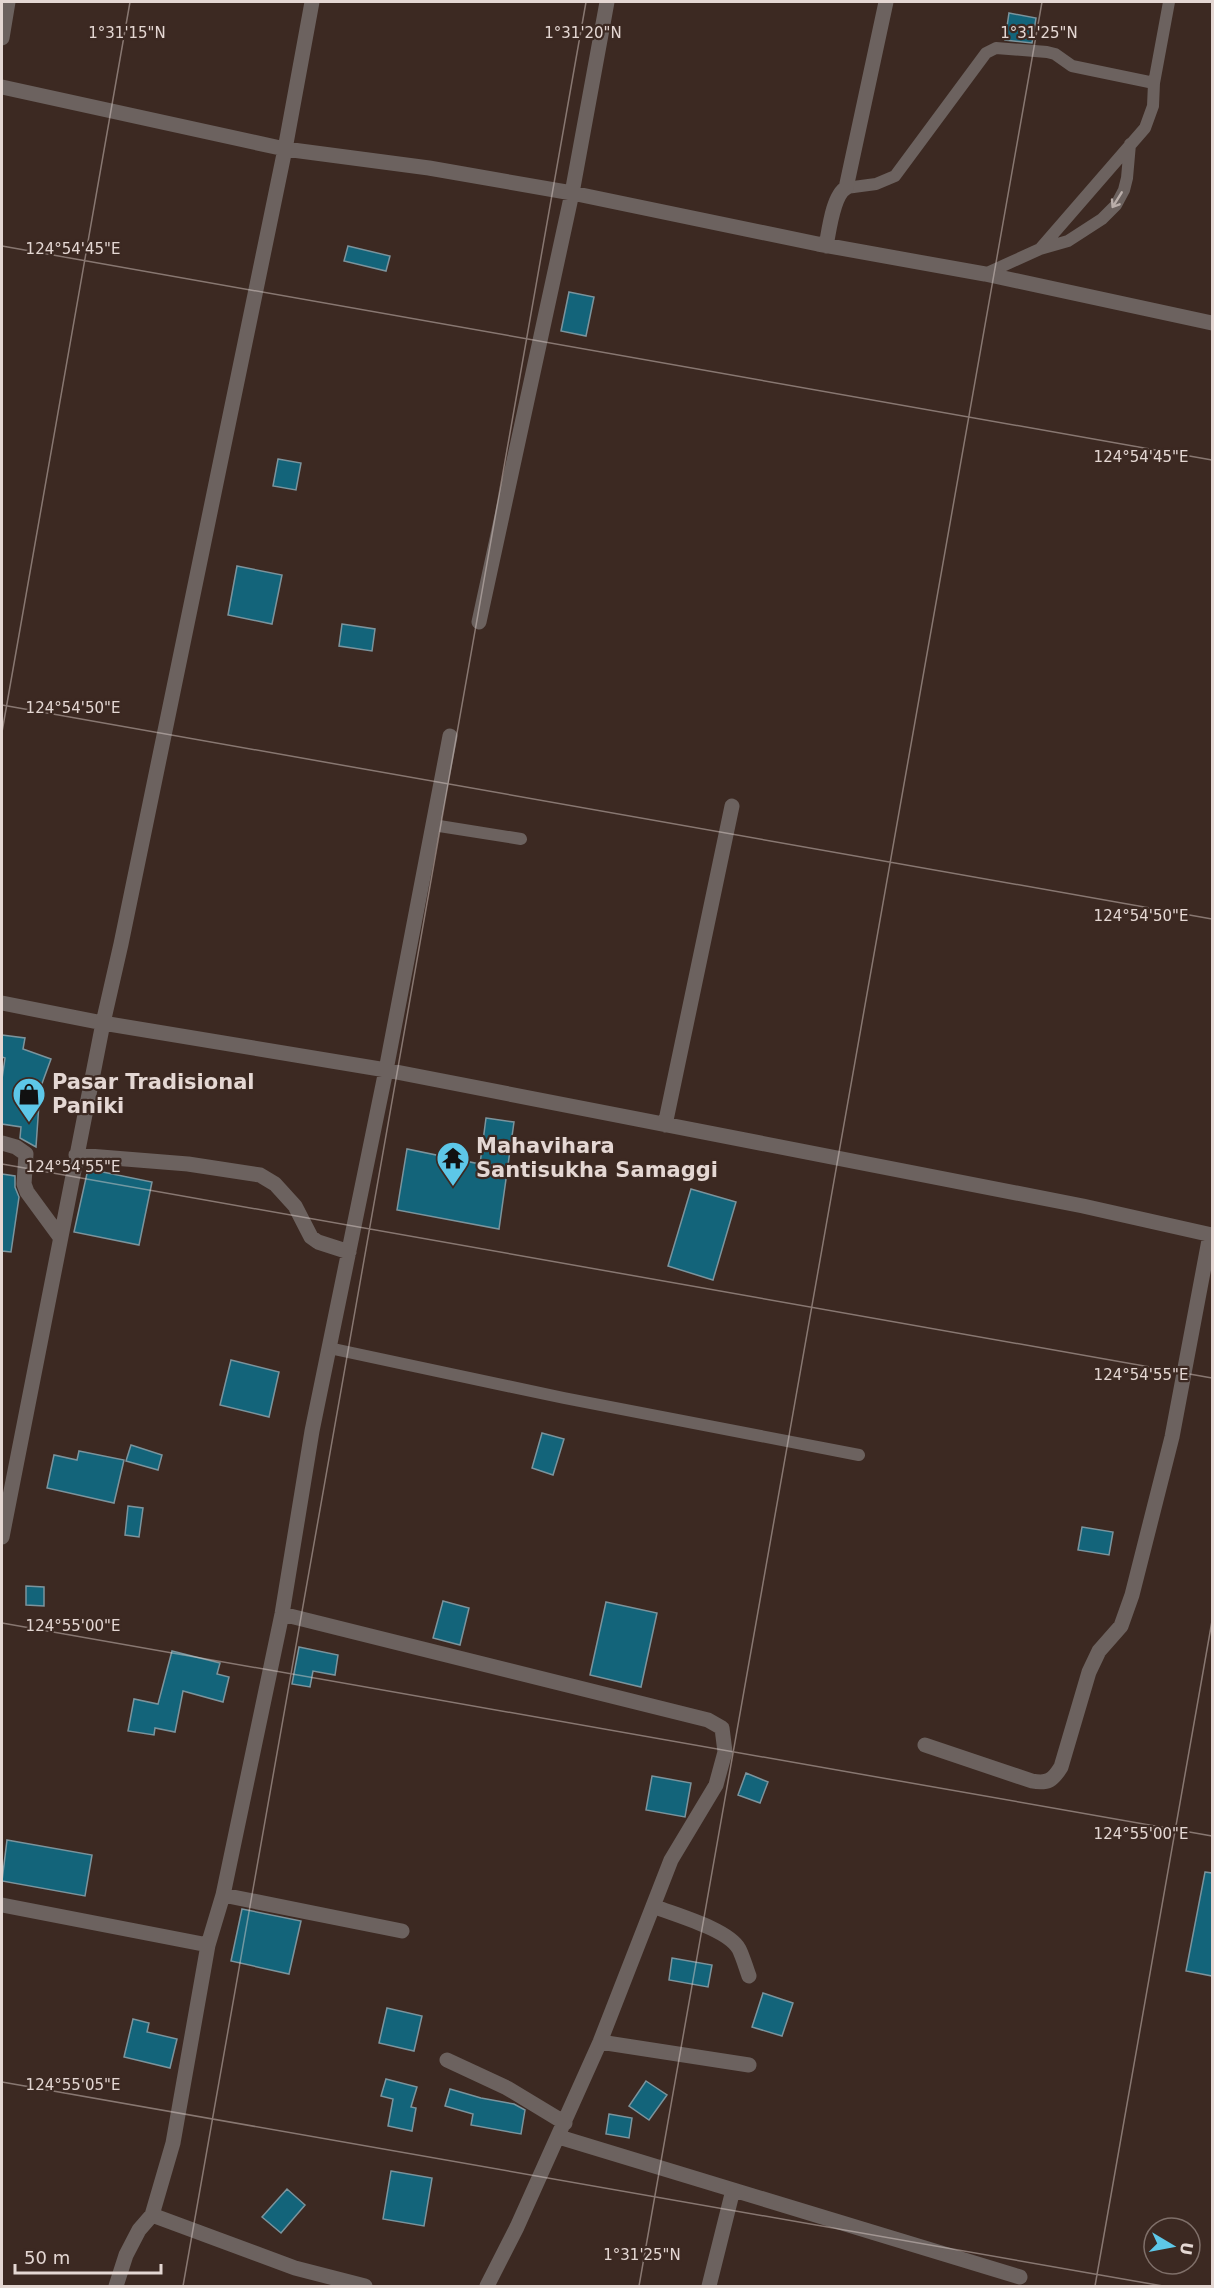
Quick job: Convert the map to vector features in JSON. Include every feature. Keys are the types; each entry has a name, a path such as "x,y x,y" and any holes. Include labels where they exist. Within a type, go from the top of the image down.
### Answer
{"street":[{"path":"2,38 8,2"},
{"path":"2,1537 8,1462 60,1237 103,1023 122,944 285,149 312,2"},
{"path":"479,622 572,193 607,2"},
{"path":"826,246 837,198 846,188 886,2"},
{"path":"2,87 285,149 429,168 572,193 826,246 985,274 1212,323"},
{"path":"116,2286 130,2247 139,2230 152,2215 173,2143 208,1945 223,1895 282,1614 312,1431 386,1070 450,736"},
{"path":"665,1125 732,806"},
{"path":"2,1003 103,1023 386,1070 1083,1206 1211,1235 1172,1437 1132,1595 1121,1626 1100,1652 1089,1672 1061,1767 1054,1778 1045,1783 1032,1781 925,1745"},
{"path":"2,1143 16,1147 26,1154 24,1184 27,1192 60,1237"},
{"path":"76,1155 188,1164 260,1175 275,1184 295,1206 311,1237 318,1242 349,1251"},
{"path":"282,1614 708,1719 722,1728 725,1752 716,1785 671,1860 600,2042 562,2130 487,2286"},
{"path":"223,1895 402,1931"},
{"path":"2,1905 208,1945"},
{"path":"653,1906 719,1933 733,1942 739,1949 749,1976"},
{"path":"600,2042 749,2065"},
{"path":"447,2060 507,2088 562,2130 733,2190 1020,2277"},
{"path":"709,2286 733,2190"},
{"path":"152,2215 295,2268 364,2286"}],"lane":[{"path":"1040,249 1145,128 1153,106 1154,83 1169,2"},
{"path":"846,188 876,183 895,176 986,52 996,48 1047,52 1055,54 1072,66 1154,83"},
{"path":"985,274 1040,249 1068,241 1102,219 1116,205 1128,178 1130,144"},
{"path":"433,825 521,839"},
{"path":"329,1348 564,1398 859,1455"}],"building":[{"path":"1009,13 1036,18 1032,43 1005,40"},
{"path":"348,246 390,256 386,271 344,261"},
{"path":"569,292 594,297 586,336 561,331"},
{"path":"278,459 301,463 296,490 273,486"},
{"path":"237,566 282,575 272,624 228,615"},
{"path":"342,624 375,629 372,651 339,646"},
{"path":"2,1035 25,1038 23,1049 51,1059 40,1089 36,1147 20,1138 21,1127 2,1124 2,1079 5,1058 2,1057"},
{"name":"Mahavihara Santisukha Samaggi","path":"486,1118 514,1122 499,1229 397,1210 407,1149 480,1164"},
{"path":"88,1169 152,1182 139,1245 74,1232"},
{"path":"2,1174 15,1176 15,1187 19,1197 11,1252 2,1251"},
{"path":"691,1189 736,1202 713,1280 668,1266"},
{"path":"231,1360 279,1372 269,1417 220,1405"},
{"path":"542,1433 564,1439 553,1475 532,1468"},
{"path":"131,1445 162,1455 158,1470 126,1461"},
{"path":"79,1451 124,1460 114,1503 47,1488 54,1455 77,1460"},
{"path":"128,1506 143,1508 139,1537 125,1535"},
{"path":"1082,1527 1113,1532 1109,1555 1078,1550"},
{"path":"26,1586 44,1587 44,1606 26,1605"},
{"path":"443,1601 469,1608 460,1645 433,1638"},
{"path":"606,1602 657,1613 641,1687 590,1675"},
{"path":"299,1647 338,1655 335,1675 313,1671 310,1687 292,1684"},
{"path":"172,1651 220,1663 217,1674 229,1677 223,1702 183,1691 175,1732 155,1728 154,1735 128,1731 134,1699 158,1704"},
{"path":"746,1773 768,1782 760,1803 738,1795"},
{"path":"652,1776 691,1783 685,1817 646,1810"},
{"path":"7,1840 92,1855 85,1896 2,1881"},
{"path":"1205,1872 1212,1873 1212,1976 1186,1971"},
{"path":"242,1909 301,1921 289,1974 231,1961"},
{"path":"672,1958 712,1965 708,1987 669,1980"},
{"path":"763,1993 793,2003 782,2036 752,2027"},
{"path":"387,2008 422,2016 414,2051 379,2043"},
{"path":"133,2019 149,2023 147,2032 177,2039 170,2068 124,2057"},
{"path":"386,2079 417,2087 411,2107 416,2108 412,2131 388,2126 393,2099 381,2096"},
{"path":"646,2081 667,2095 649,2120 629,2106"},
{"path":"450,2089 514,2104 525,2110 521,2134 471,2125 473,2114 445,2106"},
{"path":"609,2114 632,2118 629,2138 606,2134"},
{"path":"391,2171 432,2178 424,2226 383,2219"},
{"path":"287,2189 305,2205 281,2233 262,2217"}],"place":[{"name":"Pasar Tradisional Paniki","path":"29,1123"},
{"name":"Mahavihara Santisukha Samaggi","path":"453,1187"}]}
